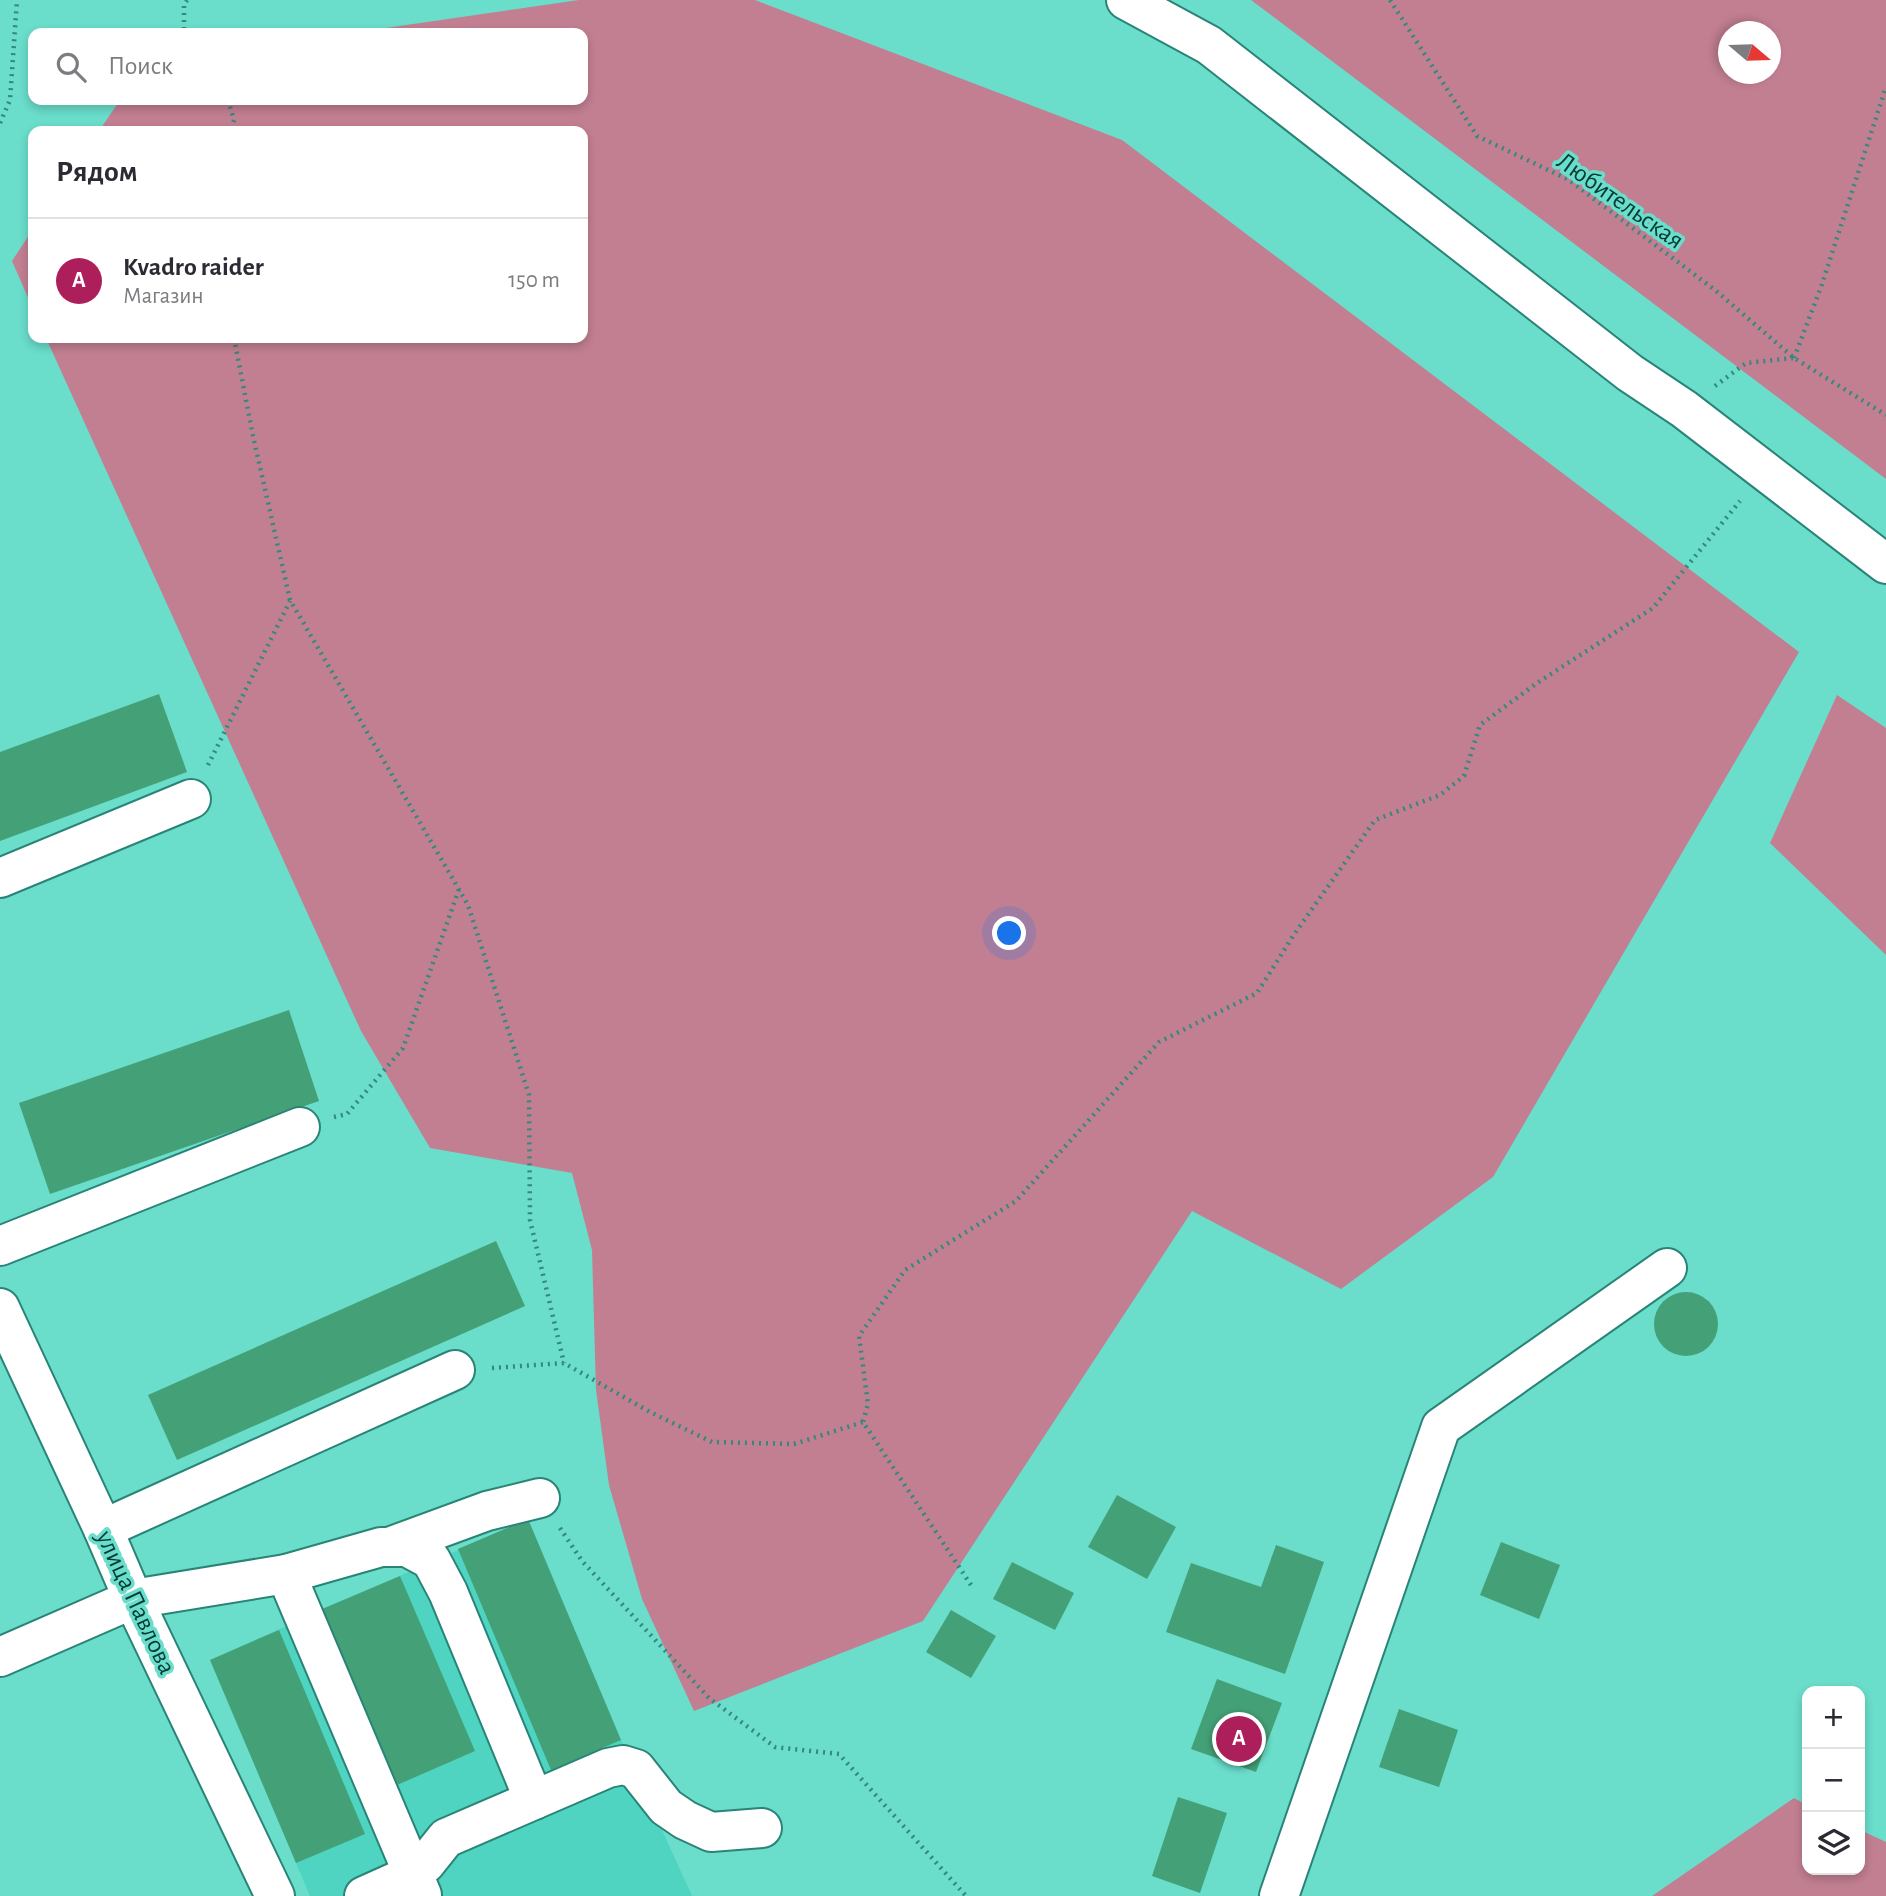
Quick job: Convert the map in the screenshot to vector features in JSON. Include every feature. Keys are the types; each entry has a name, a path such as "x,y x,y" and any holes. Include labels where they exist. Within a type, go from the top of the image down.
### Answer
{"street":[{"path":"1126,0 1209,45 1630,373 1684,409 1886,564"},
{"path":"0,878 191,800"},
{"path":"0,1246 300,1127"},
{"path":"1279,1896 1441,1427 1667,1268"},
{"name":"улица Павлова","path":"0,1308 11,1362 103,1530 133,1599 275,1896"},
{"path":"103,1530 456,1370"},
{"path":"389,1547 487,1511 540,1498"},
{"path":"0,1657 133,1599 286,1574 381,1547 407,1547 431,1560 448,1592 534,1800"},
{"path":"286,1574 418,1885"},
{"path":"418,1885 426,1863 446,1838 608,1768 623,1765 636,1769 666,1807 711,1832 762,1828"},
{"path":"364,1896 418,1885"}],"path":[{"path":"0,123 10,100 17,0"},
{"path":"184,28 184,4 187,0"},
{"name":"Любительская","path":"1390,0 1477,136 1569,180 1715,290 1794,358 1886,415"},
{"path":"1684,409 1746,363 1794,358 1821,287 1886,87"},
{"path":"230,105 234,120 232,126"},
{"path":"235,343 290,600 468,905 529,1094 530,1220 564,1363"},
{"path":"971,1584 863,1422 868,1404 859,1336 905,1270 1016,1201 1159,1042 1257,993 1293,936 1375,820 1440,795 1464,776 1480,726 1537,683 1653,608 1765,471"},
{"path":"191,800 290,600"},
{"path":"300,1127 347,1114 402,1048 459,889"},
{"path":"456,1370 564,1363 650,1412 712,1442 794,1444 863,1422"},
{"path":"540,1498 582,1561 709,1698 775,1746 839,1754 966,1896"}],"shaded area":[{"path":"579,0 755,0 1122,140 1799,652 1493,1177 1341,1289 1192,1211 923,1621 694,1711 642,1599 609,1485 596,1390 592,1250 572,1173 430,1148 361,1031 48,343 588,343 588,126 102,126 117,105 588,105 588,28 386,28"},
{"path":"1251,0 1886,0 1886,479"},
{"path":"28,237 28,298 12,261"},
{"path":"1837,695 1886,728 1886,955 1770,843"},
{"path":"528,1519 621,1740 692,1896 310,1896 210,1660"},
{"path":"1794,1798 1802,1802 1802,1875 1865,1875 1865,1832 1886,1842 1886,1896 1652,1896"}],"building":[{"path":"159,694 187,772 0,841 0,752"},
{"path":"289,1010 319,1101 50,1194 19,1103"},
{"path":"496,1241 525,1306 177,1460 148,1395"},
{"path":"1680,1292 1692,1292 1709,1301 1716,1312 1716,1336 1709,1347 1692,1356 1680,1356 1668,1351 1659,1342 1654,1330 1654,1318 1659,1306 1668,1297"},
{"path":"1117,1495 1176,1527 1147,1579 1088,1547"},
{"path":"528,1519 621,1740 551,1770 458,1549"},
{"path":"1501,1542 1560,1565 1539,1619 1480,1595"},
{"path":"1276,1545 1324,1562 1285,1674 1166,1632 1191,1563 1261,1587"},
{"path":"1012,1562 1074,1593 1055,1630 993,1599"},
{"path":"400,1576 475,1751 397,1785 322,1609"},
{"path":"951,1610 996,1636 971,1678 926,1652"},
{"path":"279,1630 365,1834 296,1863 210,1660"},
{"path":"1217,1679 1282,1703 1256,1772 1191,1749"},
{"path":"1399,1709 1458,1730 1439,1787 1379,1767"},
{"path":"1178,1797 1227,1813 1200,1893 1152,1876"}],"place":[{"name":"Kvadro raider","path":"1239,1739"}]}
